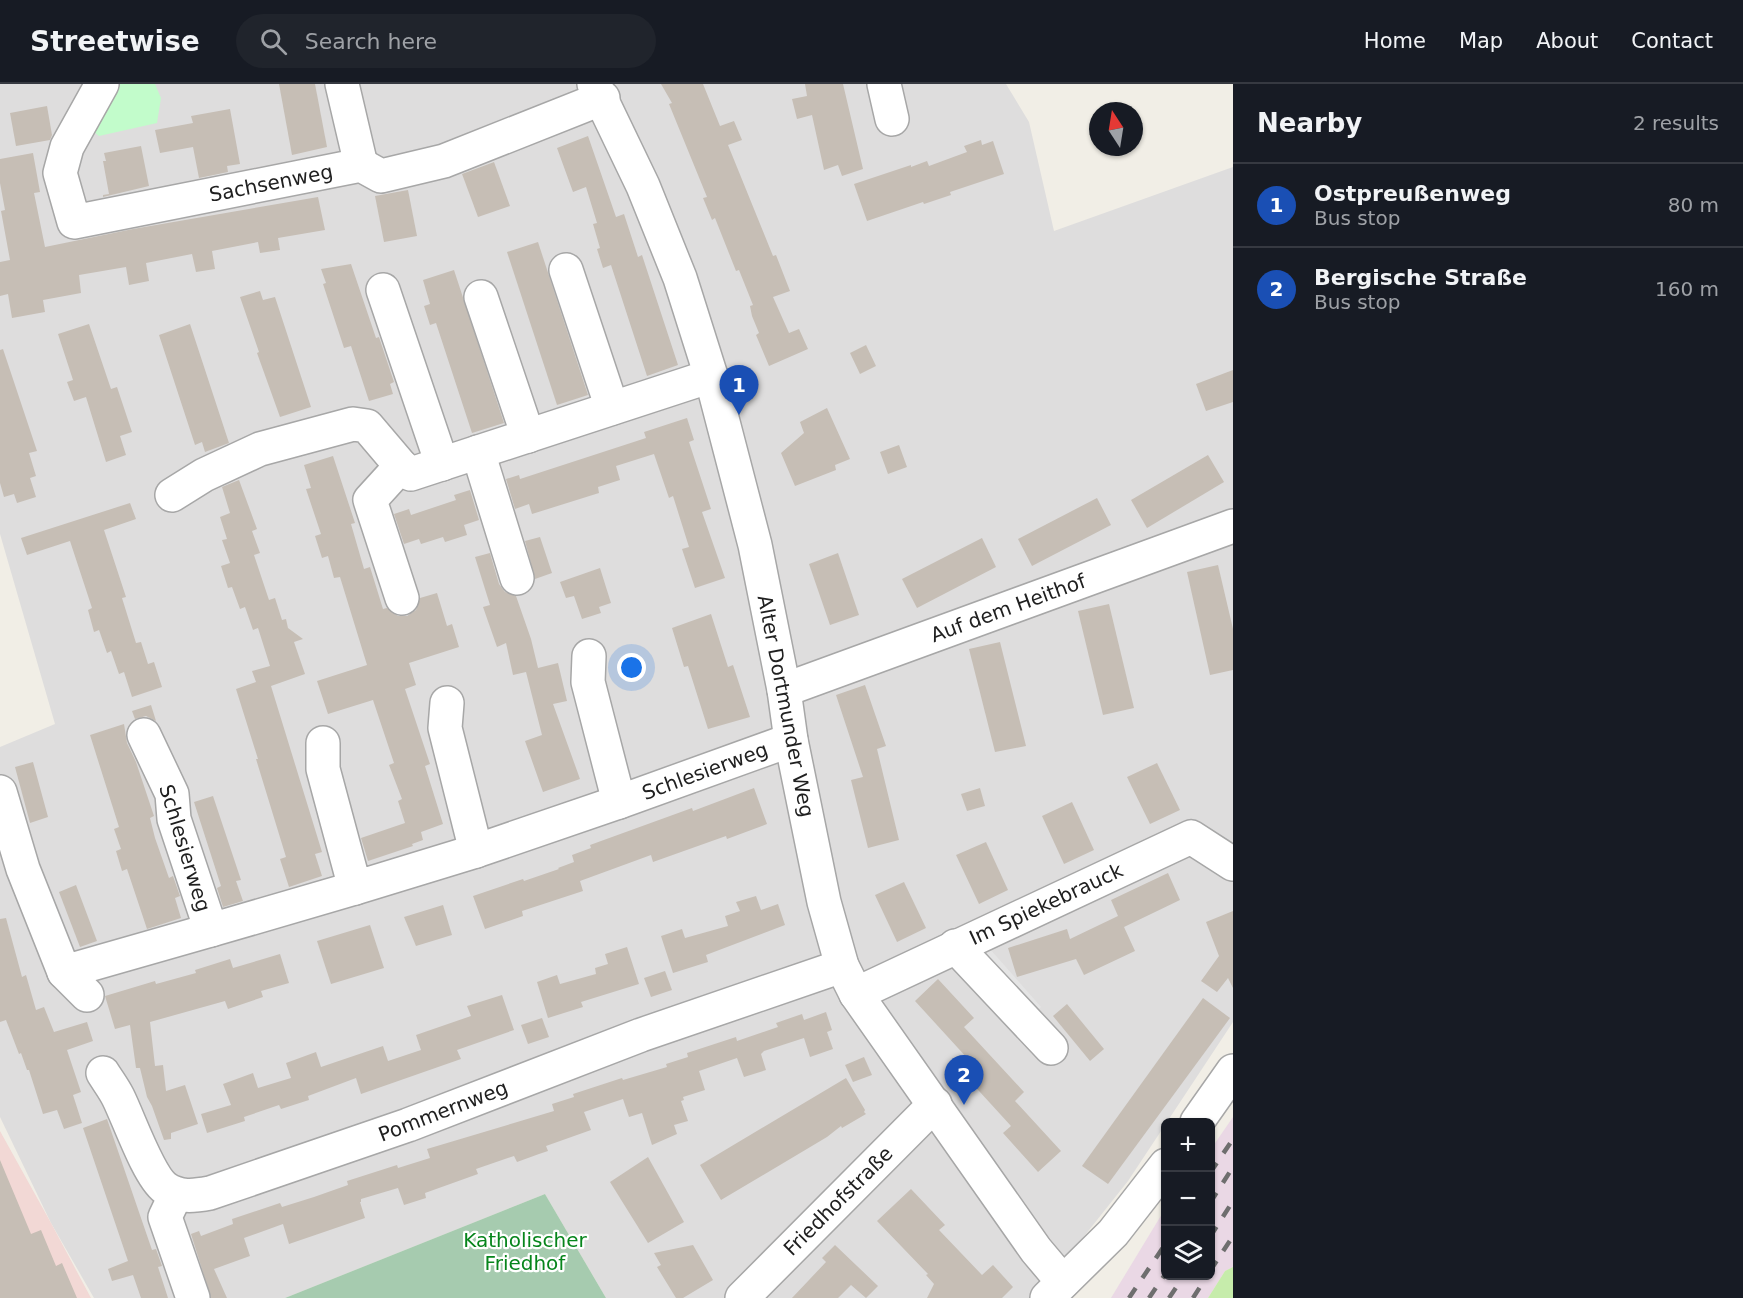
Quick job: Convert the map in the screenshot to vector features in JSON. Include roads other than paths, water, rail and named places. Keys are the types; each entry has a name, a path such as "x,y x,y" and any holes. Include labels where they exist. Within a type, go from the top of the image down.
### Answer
{"street":[{"name":"Sachsenweg","path":"102,84 67,147 60,173 74,222 360,165 381,176 444,161 598,91"},
{"path":"342,84 360,165"},
{"path":"884,84 892,119"},
{"name":"Alter Dortmunder Weg","path":"598,91 643,186 680,278 711,376 755,545 824,902 849,980 1036,1250 1055,1290"},
{"path":"566,270 612,408"},
{"path":"383,290 442,464"},
{"path":"481,297 528,436"},
{"path":"172,495 204,475 260,449 353,424 367,426 401,466 411,474 711,376"},
{"path":"478,452 517,578"},
{"path":"401,466 370,500 402,598"},
{"name":"Auf dem Heithof","path":"784,690 1233,526"},
{"name":"Schlesierweg","path":"589,657 588,682 619,802"},
{"path":"447,703 445,728 476,851"},
{"name":"Schlesierweg","path":"144,735 171,794 174,819 211,930"},
{"name":"Schlesierweg","path":"64,972 476,851 791,740"},
{"path":"323,743 323,769 355,888"},
{"path":"0,792 23,869 64,972 87,995"},
{"name":"Im Spiekebrauck","path":"849,980 955,946 1191,837 1233,864"},
{"path":"955,946 1051,1048"},
{"name":"Pommernweg","path":"176,1194 189,1196 210,1193 386,1133 641,1035 849,980"},
{"path":"1200,1118 1233,1071"},
{"path":"103,1073 117,1094 153,1175 164,1187 176,1194 165,1217 193,1298"},
{"name":"Friedhofstraße","path":"742,1298 934,1104"},
{"path":"1055,1290 1113,1233 1161,1172"}],"railway":[{"path":"1211,1172 1233,1139"},
{"path":"1215,1195 1233,1167"},
{"path":"1215,1229 1233,1201"},
{"path":"1215,1263 1233,1236"},
{"path":"1129,1298 1161,1250"},
{"path":"1149,1298 1161,1280"},
{"path":"1169,1298 1181,1280"},
{"path":"1193,1298 1204,1280"}],"place":[{"name":"Ostpreußenweg","path":"739,415"},
{"name":"Bergische Straße","path":"964,1105"}],"park label":[{"name":"Katholischer Friedhof","path":"525,1252"}]}
